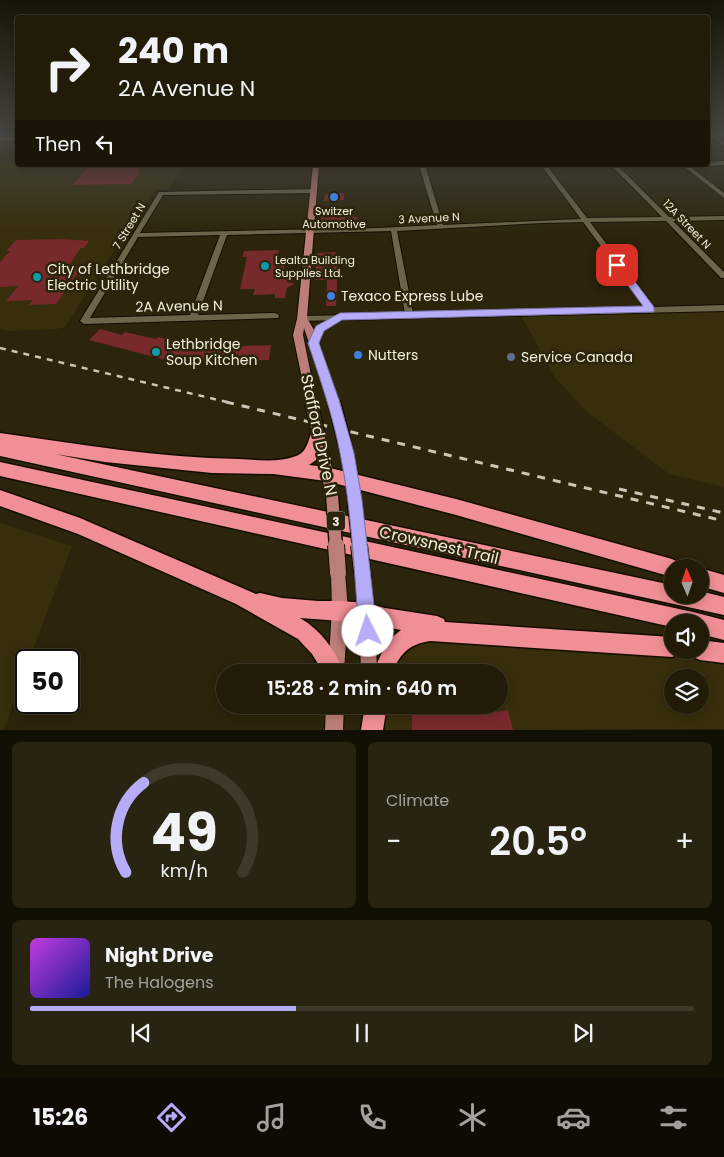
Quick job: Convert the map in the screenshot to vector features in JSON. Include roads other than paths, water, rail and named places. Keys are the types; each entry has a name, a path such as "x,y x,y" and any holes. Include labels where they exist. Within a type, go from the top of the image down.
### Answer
{"highway":[{"path":"0,439 105,455 212,466 273,467 326,474 351,479 664,566"},
{"path":"273,467 299,462 311,456 318,442"},
{"name":"Crowsnest Trail","path":"0,449 664,593"},
{"name":"Crowsnest Trail","path":"0,469 664,616"},
{"path":"0,498 80,526 243,597 305,632 319,647 330,664"},
{"path":"709,579 724,584"},
{"path":"243,597 282,607 367,613 385,618 479,633"},
{"name":"Crowsnest Trail","path":"709,603 724,606"},
{"path":"709,626 724,630"},
{"path":"385,664 390,653 399,642 414,633 430,631 664,646"},
{"path":"709,651 724,653"},
{"path":"372,730 375,714"}],"main road":[{"name":"Stafford Drive N","path":"316,169 302,318 298,335 318,442 332,496 340,610 336,664"},
{"name":"Stafford Drive N","path":"314,191 322,169"},
{"path":"314,343 319,329 340,316"},
{"name":"Stafford Drive N","path":"302,318 309,328 333,400 347,453 367,613 369,664"},
{"path":"334,730 335,714"},
{"path":"367,730 368,714"}],"street":[{"path":"423,169 442,227"},
{"path":"546,169 651,309"},
{"name":"12A Street N","path":"616,169 669,219 724,276"},
{"path":"690,169 724,196"},
{"name":"7 Street N","path":"84,321 161,193 314,191"},
{"name":"3 Avenue N","path":"136,235 394,230 584,220 724,218"},
{"path":"394,230 409,314"},
{"path":"193,318 224,234"},
{"path":"302,318 724,308"},
{"name":"2A Avenue N","path":"84,321 275,316"}],"railway":[{"path":"0,348 231,403"},
{"path":"226,402 724,521"},
{"path":"619,489 724,513"}],"place":[{"name":"Switzer Automotive","path":"334,197"},
{"name":"Lealta Building Supplies Ltd.","path":"265,266"},
{"name":"City of Lethbridge Electric Utility","path":"37,277"},
{"name":"Texaco Express Lube","path":"331,296"},
{"name":"Lethbridge Soup Kitchen","path":"156,352"},
{"name":"Nutters","path":"358,355"},
{"name":"Service Canada","path":"511,357"}]}
